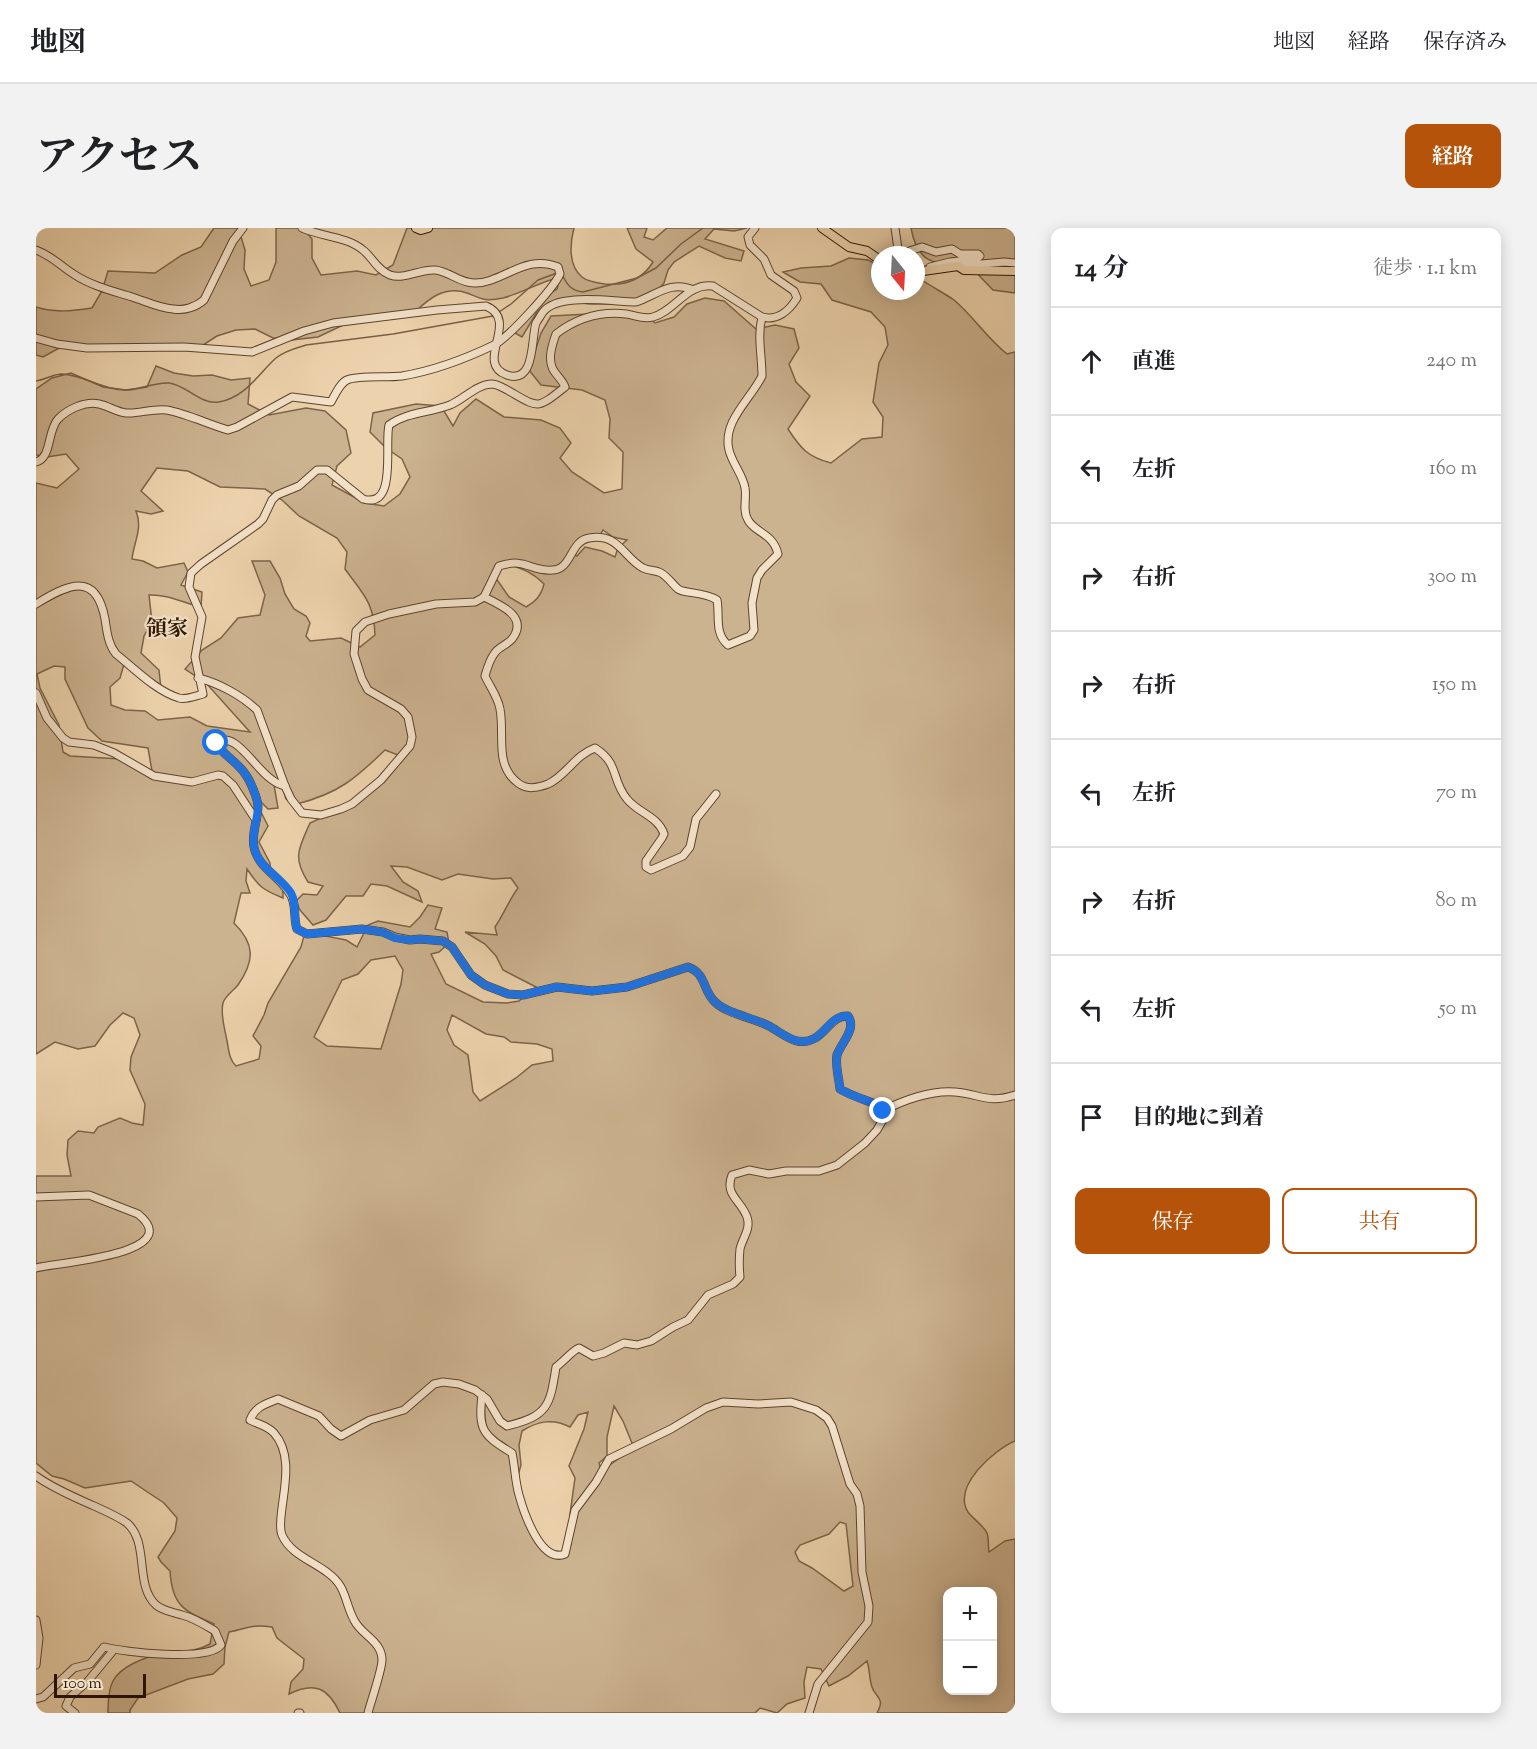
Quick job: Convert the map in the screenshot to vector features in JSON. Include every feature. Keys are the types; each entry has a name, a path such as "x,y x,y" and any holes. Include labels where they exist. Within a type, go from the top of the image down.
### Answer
{"main road":[{"path":"416,228 421,230 428,228"},
{"path":"822,228 849,247 871,254"},
{"path":"925,271 958,266 964,270 1015,271"}],"street":[{"path":"36,250 49,255 74,275 90,283 156,305 184,309 198,305 204,300 233,241 243,228"},
{"path":"36,462 41,461 45,456 55,423 59,418 71,409 89,404 100,404 124,413 165,410 228,430 292,397 331,402 343,382 350,378 394,378 448,364 495,344 549,292 561,274 558,267 541,263 528,265 476,284 463,282 444,272 434,270 392,276 380,269 363,250 349,242 302,228"},
{"path":"36,604 57,591 71,586 93,590 99,599 108,637 116,654 163,689 180,698 189,699 203,694 195,657 202,617 189,587 191,573 258,524 277,495 299,486 317,470 327,470 363,499 369,501 378,498 386,489 388,481 386,435 389,425 407,415 447,406 476,389 490,384 499,386 526,402 536,405 545,403 564,387 564,383 552,369 550,360 556,334 573,322 594,315 619,313 645,318 656,316 693,290 706,285 713,286 762,317 770,319 779,317 797,298 794,291 774,279 764,259 750,245 748,237 755,228"},
{"path":"895,228 898,246"},
{"path":"925,248 936,252 952,249 960,254 980,256 977,259 925,268"},
{"path":"958,266 992,262 1015,263"},
{"path":"36,338 57,344 87,348 184,347 252,352 304,331 333,323 486,306 498,315 501,325 493,354 500,370 506,375 516,376 521,374 529,364 536,325 542,312 552,305 567,300 636,302 671,287 681,286 693,290"},
{"path":"198,678 211,681 248,702 257,710 291,800 302,813 321,815 341,809 361,798 381,780 410,746 412,737 408,717 401,709 368,690 362,680 354,654 356,631 365,622 436,603 475,602 484,597 499,566 519,562 542,570 555,571 562,567 581,542 587,538 602,538 613,542 643,568 661,573 678,590 708,595 717,600 719,633 728,645 750,636 754,630 752,603 757,578 778,554 777,547 765,533 747,519 746,490 729,448 729,435 740,408 762,376 759,328 762,317"},
{"path":"484,597 507,608 515,615 518,625 511,641 494,654 485,676 501,710 502,758 508,773 515,781 525,788 550,783 586,751 595,748 600,751 612,762 627,800 661,826 664,834 646,861 646,867 651,870 687,852 696,819 716,794"},
{"path":"36,693 47,718 69,742 94,745 114,753 154,776 192,782 218,775 223,776 233,785 256,819"},
{"path":"285,786 272,782 236,743 228,739 219,740 216,743 238,763 248,777 256,795 258,807 253,840 254,849 265,868 290,893 297,929 307,934 362,929 382,932 395,938 443,941 452,947 471,975 485,985 508,994 523,995 556,987 592,991 627,987 688,967 701,975 709,995 719,1006 768,1025 798,1041 815,1039 835,1019 844,1015 848,1016 851,1022 848,1035 837,1057 840,1089 851,1096 867,1099 882,1107 885,1116 877,1130 865,1143 837,1165 819,1170 769,1174 749,1170 732,1175 729,1185 732,1194 746,1215 749,1226 741,1246 740,1277 732,1284 708,1295 688,1320 651,1341 637,1345 624,1343 593,1356 579,1348 574,1350 556,1367 550,1401 538,1414 526,1421 507,1426 500,1421 492,1404 482,1395 459,1384 443,1382 434,1384 404,1410 370,1420 341,1436 319,1416 296,1405 278,1400 262,1405 253,1413 250,1420 274,1432 286,1462 281,1514 283,1538 294,1551 336,1580 344,1589 354,1621 378,1647 382,1660 368,1713"},
{"path":"883,1111 898,1103 935,1094 955,1092 992,1100 1015,1095"},
{"path":"36,1197 89,1194 138,1214 145,1219 149,1230 140,1245 124,1252 98,1259 36,1268"},
{"path":"482,1395 483,1430 489,1439 512,1454 519,1495 527,1518 545,1552 556,1557 565,1554 575,1510 596,1482 609,1459 671,1429 706,1407 723,1402 758,1404 791,1402 816,1410 827,1418 832,1426 860,1506 862,1572 868,1606 868,1622 818,1684 808,1713"},
{"path":"36,1476 55,1488 128,1524 136,1539 146,1585 152,1600 167,1611 183,1615 215,1631 221,1645 209,1652 172,1654 111,1650 104,1647 90,1664 74,1668 43,1697 36,1699"},
{"path":"36,1620 39,1638 36,1665"},
{"path":"75,1713 66,1706 70,1697 88,1681 112,1652 111,1650"}],"shaded area":[{"path":"214,228 237,228 239,230 245,250 244,269 251,286 269,280 276,262 276,228 303,228 312,239 312,258 321,275 357,271 376,275 393,265 407,228 574,228 571,254 577,272 590,281 613,284 633,281 653,262 636,249 627,228 647,228 644,237 653,240 667,228 747,228 734,231 714,229 705,239 744,251 741,261 725,258 699,246 674,262 660,288 634,304 575,302 546,305 537,312 522,337 515,333 549,294 557,289 560,277 510,296 492,300 459,291 444,292 431,298 414,313 360,317 318,337 292,340 273,338 255,329 236,330 217,336 200,347 61,347 43,357 36,355 36,307 64,311 92,308 102,291 108,271 155,273 182,255 201,247"},
{"path":"911,228 1015,228 1015,293 993,290 966,262 945,264 929,260 925,257 925,246 917,246"},
{"path":"849,258 868,260 871,262 871,300 925,300 925,282 954,300 1007,354 1015,352 1015,1441 997,1452 978,1470 970,1480 965,1502 968,1512 987,1533 989,1552 1005,1541 1015,1539 1015,1713 877,1713 880,1701 873,1691 867,1661 848,1676 829,1686 821,1669 807,1667 804,1682 805,1698 787,1704 777,1713 760,1708 755,1713 340,1713 331,1698 320,1689 306,1688 289,1694 291,1682 303,1669 304,1659 277,1638 272,1627 259,1626 229,1632 224,1664 213,1674 188,1679 138,1698 130,1713 108,1713 111,1685 122,1671 148,1657 192,1650 210,1644 214,1624 187,1611 182,1606 174,1592 170,1571 158,1557 175,1531 177,1518 164,1503 131,1481 85,1488 52,1476 36,1463 36,1176 71,1176 67,1155 68,1140 78,1131 94,1133 98,1127 120,1118 143,1125 145,1104 130,1070 131,1057 140,1035 134,1018 123,1013 110,1025 95,1046 78,1049 55,1042 36,1054 36,483 57,488 79,469 66,454 47,457 36,455 36,389 52,378 71,373 103,387 126,390 147,387 156,366 174,373 193,376 212,375 231,380 250,378 248,404 269,415 306,408 325,411 346,430 351,453 337,466 332,485 365,503 384,506 400,494 410,477 402,459 386,448 370,432 373,413 416,404 441,406 453,426 460,413 476,399 504,417 541,420 560,428 571,443 560,458 572,472 604,493 622,489 623,452 609,438 610,419 605,400 582,390 541,385 529,370 541,333 551,316 646,314 655,323 674,317 687,304 705,298 724,301 756,329 775,325 794,329 799,348 789,364 796,382 810,396 788,429 806,451 816,458 831,463 862,439 882,437 883,417 873,402 879,363 888,345 885,327 871,312 832,300 821,284 800,282 783,272 831,266","holes":["157,468 188,471 220,487 265,489 282,500 299,516 337,538 347,552 345,569 370,606 375,635 360,647 341,638 310,641 306,636 310,623 306,616 294,609 270,561 252,561 265,595 260,615 238,618 221,638 202,650 185,669 206,683 250,732 207,726 190,717 158,720 145,711 125,710 111,705 110,687 120,678 124,664 145,674 161,689 159,670 141,653 144,636 152,622 149,595 168,597 201,607 202,592 181,585 188,572 184,563 157,568 143,561 132,559 139,524 136,511 151,514 163,511 141,491","603,530 613,537 627,540 618,548 615,557 585,547 577,556 571,553 578,539 585,541 598,539","509,565 536,577 544,584 538,598 526,607 509,597 495,577 496,568","54,666 65,667 65,679 88,728 102,741 148,748 152,771 121,759 70,756 63,752 59,725 40,688 37,674","385,750 398,755 373,787 355,802 310,823 300,846 300,866 308,882 323,886 317,895 303,894 296,901 300,910 313,925 326,920 346,896 363,896 371,884 387,886 422,902 418,891 403,882 391,866 407,867 442,880 458,874 493,879 511,878 518,888 495,927 497,935 465,932 485,944 496,956 503,970 536,987 519,1001 507,1003 483,1002 446,984 431,954 439,952 449,943 447,932 435,929 442,908 428,905 410,927 378,921 368,925 357,947 346,940 305,932 301,947 268,1003 253,1036 261,1046 259,1059 236,1066 230,1055 222,1008 226,998 244,976 250,960 246,938 234,923 241,893 250,893 246,881 247,869 262,887 283,898 283,889 271,873 270,863 259,842 268,826 259,808 261,802 268,809 278,808 273,779 281,783 286,799 297,804 335,790","395,956 403,970 401,984 381,1049 327,1046 314,1037 342,980 358,974 371,960","452,1015 486,1034 504,1037 511,1042 537,1044 552,1049 553,1061 532,1065 480,1101 473,1092 468,1055 454,1045 447,1030","614,1406 634,1448 601,1471 599,1463 607,1456 607,1437","588,1412 584,1429 569,1466 575,1478 570,1514 571,1545 562,1552 541,1549 516,1483 521,1465 519,1445 522,1431 546,1422 558,1422 570,1427 578,1415","840,1522 846,1524 853,1586 844,1591 799,1561 795,1552 800,1545 829,1534"]}],"waterway":[{"path":"563,276 570,287 583,292 637,278 656,268 681,244 703,228"},
{"path":"499,312 538,280 557,273"},
{"path":"36,381 62,374 119,390 169,383 182,387 206,401 219,402 237,395 276,358 298,347 393,334 493,316"}],"district":[{"name":"領家","path":"167,628"}],"route":[{"path":"216,743 238,763 248,777 256,795 258,807 253,840 254,849 265,868 290,893 297,929 307,934 362,929 382,932 395,938 443,941 452,947 471,975 485,985 508,994 523,995 556,987 592,991 627,987 688,967 701,975 709,995 719,1006 768,1025 798,1041 815,1039 835,1019 844,1015 848,1016 851,1019 848,1035 837,1057 840,1089 851,1096 867,1099 882,1107 883,1111"}]}
